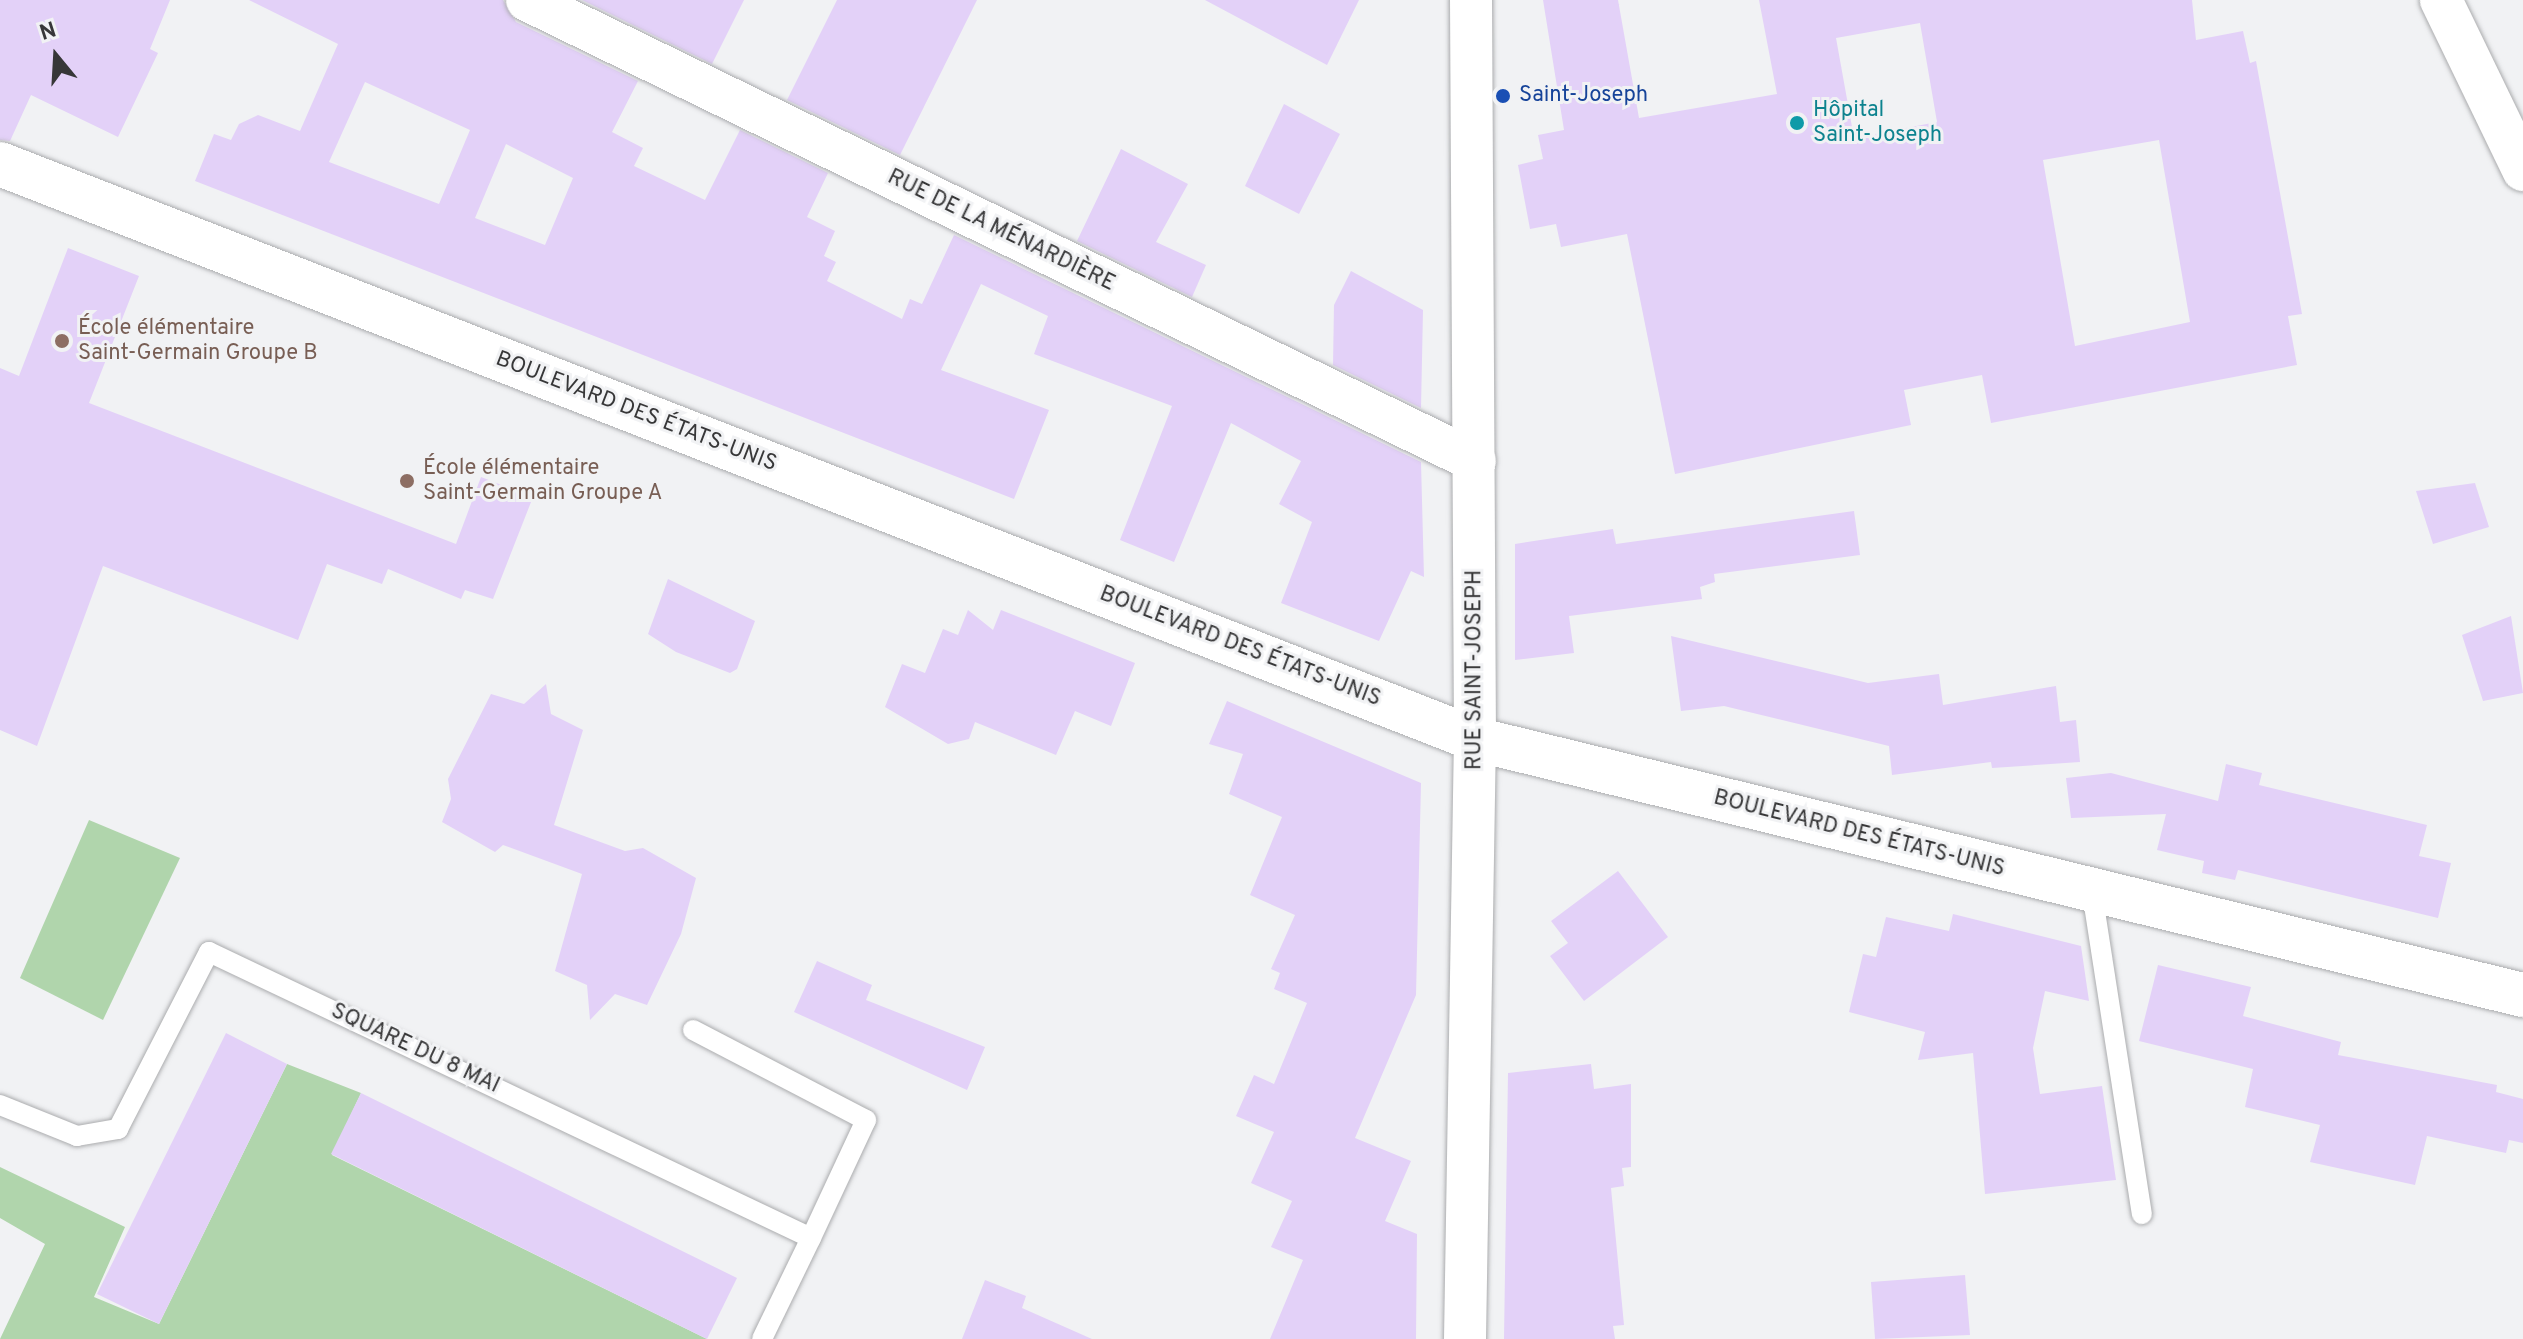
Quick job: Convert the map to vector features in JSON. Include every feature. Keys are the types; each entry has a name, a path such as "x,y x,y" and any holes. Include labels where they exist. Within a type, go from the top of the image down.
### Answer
{"street":[{"name":"RUE DE LA MÉNARDIÈRE","path":"527,0 1475,461"},
{"name":"RUE SAINT-JOSEPH","path":"1465,1339 1475,739 1471,0"},
{"path":"2441,0 2523,170"},
{"name":"BOULEVARD DES ÉTATS-UNIS","path":"0,164 1475,739 2523,995"}],"lane":[{"path":"2092,892 2142,1214"},
{"name":"SQUARE DU 8 MAI","path":"0,1105 77,1136 118,1129 209,952 811,1238"},
{"path":"693,1030 866,1120 762,1339"}],"green space":[{"path":"89,820 180,858 103,1020 20,978"},
{"path":"287,1064 361,1093 332,1155 707,1339 0,1339 45,1244 0,1218 0,1167 125,1227 94,1297 159,1324"}],"building":[{"path":"0,0 170,0 150,49 158,53 118,137 31,95 10,141 0,140"},
{"path":"249,0 503,0 516,22 638,81 612,132 643,148 634,166 705,200 740,130 828,173 807,217 835,231 824,256 836,262 827,281 902,319 910,299 922,304 954,235 1421,462 1424,577 1411,571 1379,641 1281,603 1312,522 1279,504 1301,461 1231,423 1174,562 1120,540 1172,406 1034,354 1048,316 981,284 941,370 1049,410 1014,499 195,181 214,134 231,140 239,124 258,115 300,131 338,44","holes":["365,82 470,130 439,204 329,162","506,144 573,178 545,245 475,218"]},
{"path":"582,0 744,0 712,64"},
{"path":"837,0 977,0 900,155 787,100"},
{"path":"1205,0 1359,0 1327,65"},
{"path":"1543,0 1618,0 1639,118 1777,94 1759,0 2192,0 2196,40 2243,31 2250,63 2256,61 2302,314 2288,316 2297,365 1991,423 1982,375 1904,390 1911,425 1675,474 1627,234 1561,247 1556,224 1530,229 1518,165 1543,159 1538,135 1564,130","holes":["1920,23 1937,122 1854,138 1836,38","2159,140 2190,322 2075,346 2043,160"]},
{"path":"1284,104 1340,134 1299,214 1245,186"},
{"path":"1121,149 1188,184 1156,242 1206,265 1192,297 1077,241"},
{"path":"68,248 139,276 89,403 456,544 481,477 533,497 493,599 465,590 461,599 388,569 382,584 327,564 298,640 103,566 37,746 0,730 0,368 19,376"},
{"path":"1351,271 1423,310 1421,408 1333,365 1334,305"},
{"path":"2475,483 2489,527 2433,544 2416,491"},
{"path":"1854,511 1860,555 1714,574 1715,582 1700,587 1702,599 1569,616 1574,653 1515,660 1515,544 1613,529 1616,544"},
{"path":"668,579 755,621 737,669 730,673 676,652 648,634"},
{"path":"968,610 993,630 1001,610 1135,663 1111,726 1075,711 1056,755 975,722 969,739 948,744 885,707 902,664 925,673 943,629 958,635"},
{"path":"2511,616 2523,693 2483,701 2462,635"},
{"path":"1671,636 1868,683 1939,674 1943,705 2056,686 2060,722 2076,720 2080,762 1992,768 1991,762 1892,775 1889,746 1724,706 1681,711"},
{"path":"546,684 551,714 583,730 554,825 625,851 643,848 696,878 681,934 647,1005 615,994 590,1020 587,985 555,971 582,874 503,845 495,852 442,822 451,799 448,779 491,694 524,704"},
{"path":"1227,701 1421,783 1416,995 1355,1138 1411,1161 1385,1221 1417,1234 1416,1339 1270,1339 1303,1260 1271,1247 1292,1201 1251,1183 1274,1132 1236,1116 1254,1075 1274,1084 1307,1003 1274,989 1280,973 1271,969 1295,915 1250,895 1282,817 1229,794 1243,754 1209,744"},
{"path":"2226,764 2262,773 2259,785 2427,825 2419,856 2451,863 2438,918 2238,870 2235,880 2202,873 2204,861 2157,850 2166,814 2071,818 2066,778 2111,773 2218,801"},
{"path":"1618,871 1668,937 1584,1001 1550,956 1568,943 1551,921"},
{"path":"1953,914 2081,946 2089,1001 2045,991 2033,1048 2040,1094 2102,1086 2116,1180 1985,1194 1973,1053 1918,1060 1925,1032 1849,1012 1863,954 1876,957 1886,917 1949,931"},
{"path":"817,961 872,985 866,1000 985,1047 967,1090 794,1012"},
{"path":"2158,965 2251,987 2243,1016 2341,1042 2338,1055 2497,1085 2496,1092 2523,1099 2523,1143 2509,1140 2506,1153 2427,1136 2415,1185 2310,1162 2320,1125 2245,1107 2253,1069 2139,1041"},
{"path":"226,1033 287,1064 159,1324 97,1294"},
{"path":"1591,1064 1594,1089 1631,1084 1631,1167 1622,1168 1624,1186 1611,1188 1624,1325 1613,1326 1615,1339 1504,1339 1508,1073"},
{"path":"361,1093 737,1278 707,1339 331,1154"},
{"path":"1965,1275 1970,1335 1875,1339 1871,1282"},
{"path":"985,1280 1026,1296 1022,1308 1092,1339 962,1339"}],"place":[{"name":"Saint-Joseph","path":"1503,96"},
{"name":"Hôpital Saint-Joseph","path":"1797,123"},
{"name":"École élémentaire Saint-Germain Groupe B","path":"62,341"},
{"name":"École élémentaire Saint-Germain Groupe A","path":"407,481"}]}
